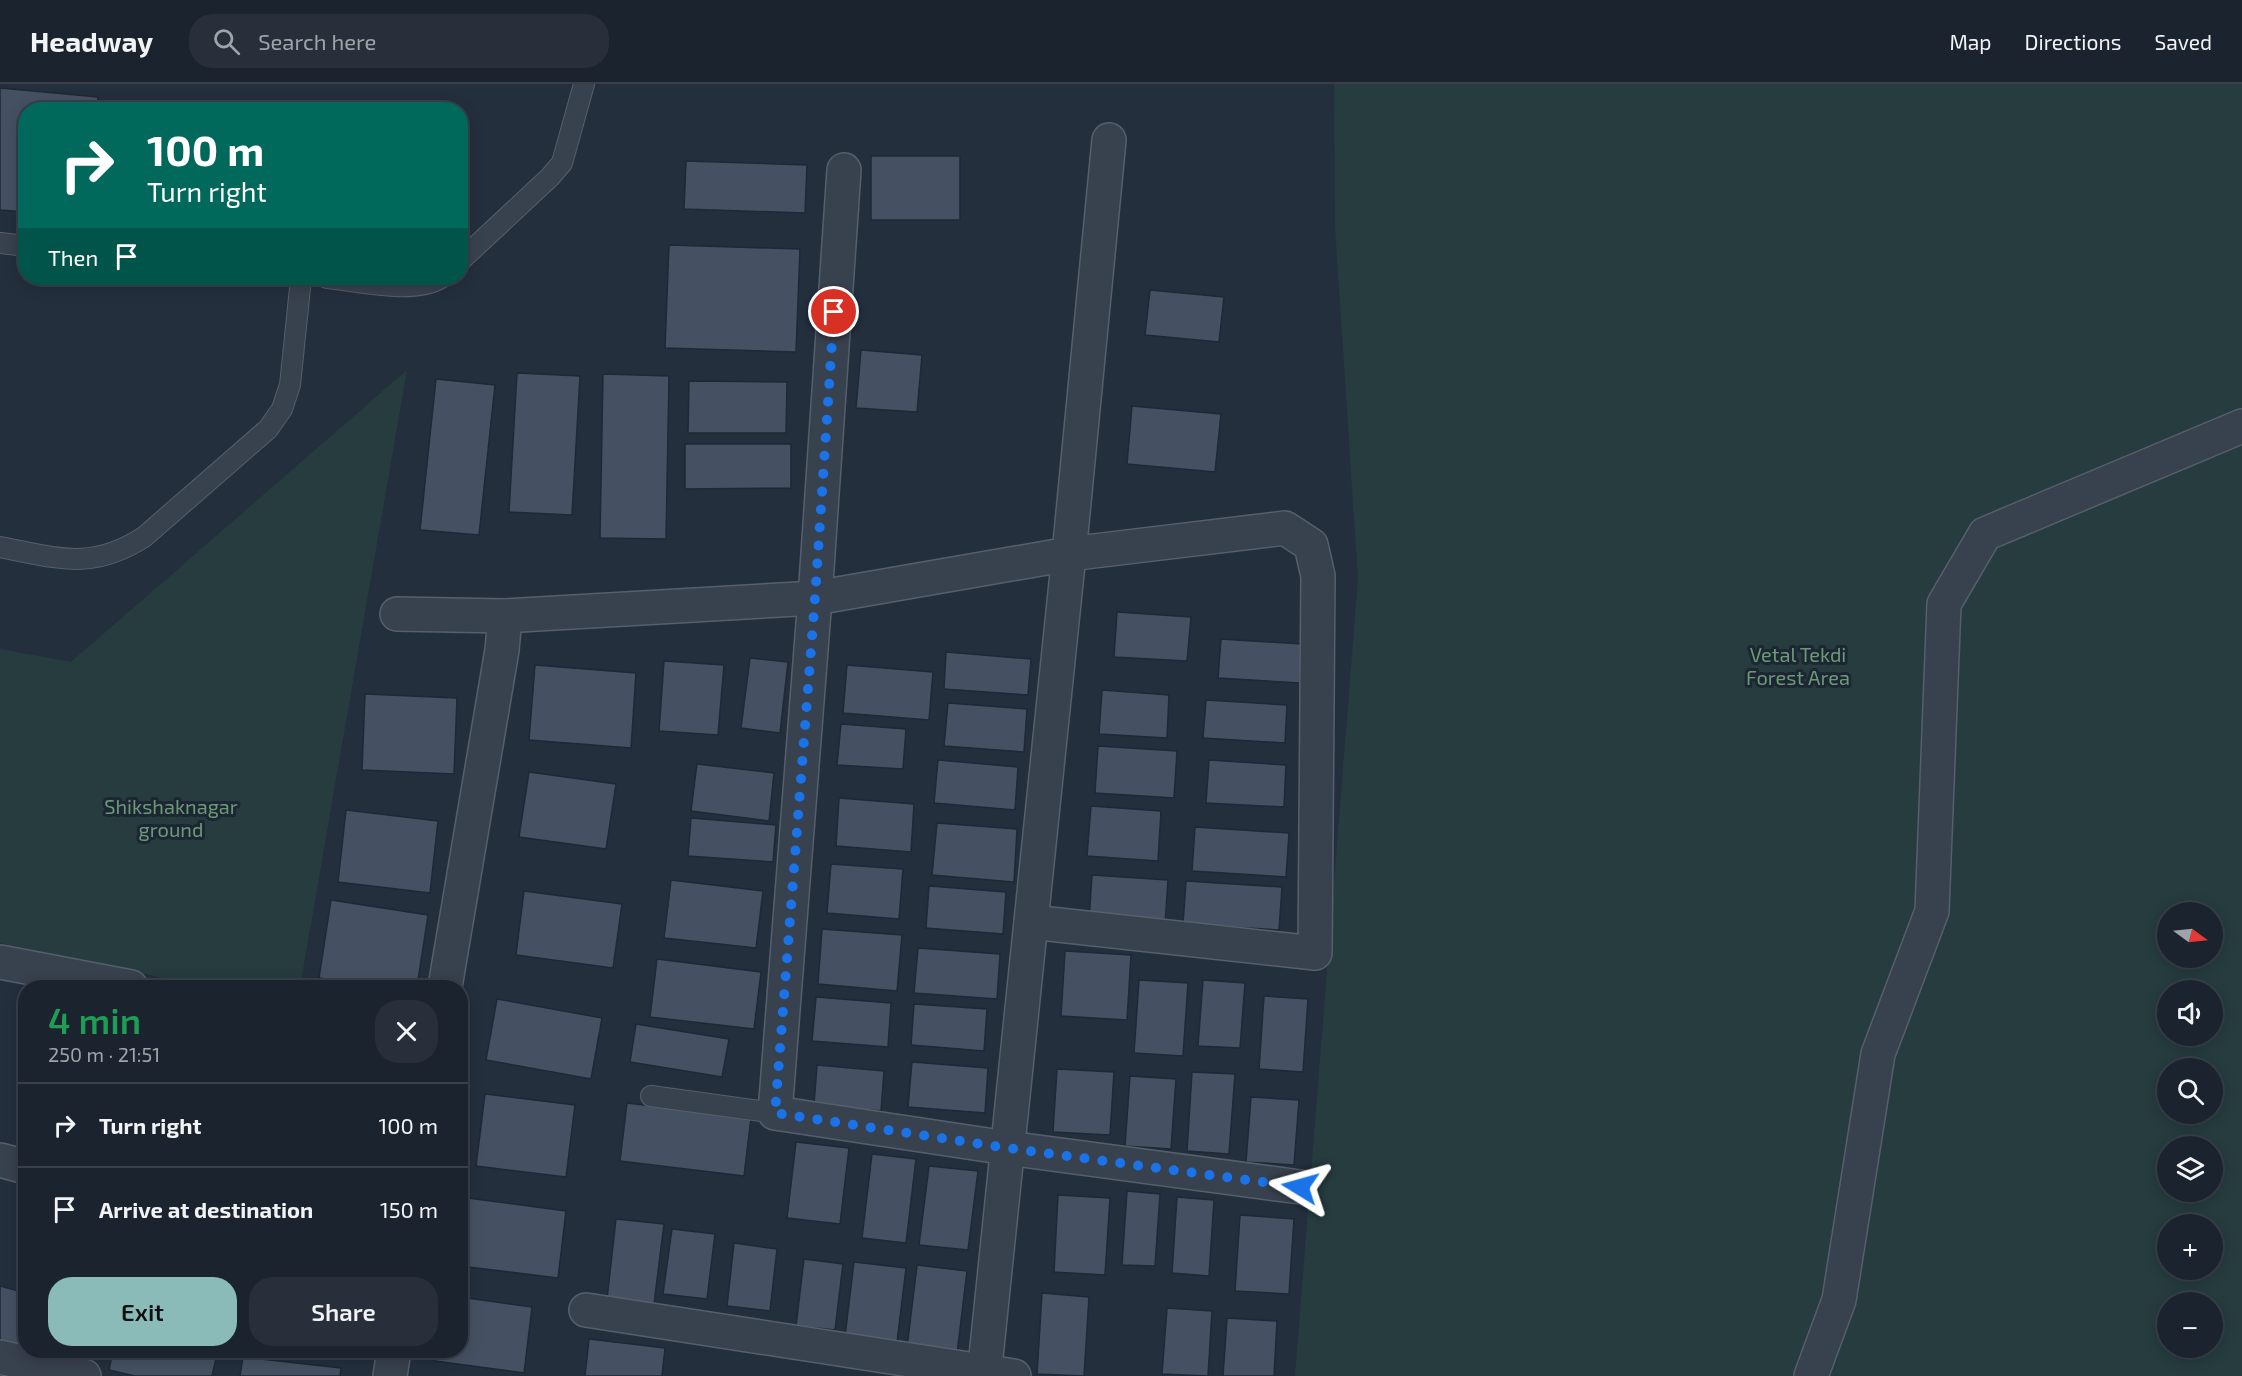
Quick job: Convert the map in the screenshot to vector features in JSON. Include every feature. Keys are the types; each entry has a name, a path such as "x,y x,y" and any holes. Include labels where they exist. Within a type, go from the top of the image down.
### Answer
{"street":[{"path":"586,1310 994,1375 1007,1148 1069,554 1108,140"},
{"path":"844,170 815,598 775,1113 1007,1148 1300,1187"},
{"path":"1811,1376 1839,1300 1878,1054 1932,911 1944,604 1985,534 2242,426"},
{"path":"397,614 505,616 815,598 1069,554 1285,528 1311,545 1318,576 1315,953 1031,922"},
{"path":"446,980 502,650 505,616"},
{"path":"0,962 94,980"},
{"path":"0,1160 18,1165"},
{"path":"0,1357 84,1376"},
{"path":"390,1376 393,1358"}],"lane":[{"path":"468,254 562,164 584,84"},
{"path":"0,243 18,245"},
{"path":"0,547 78,560 103,557 125,549 144,537 268,429 282,409 290,385 300,285"},
{"path":"398,285 424,285"},
{"path":"651,1096 775,1113"}],"green space":[{"name":"Vetal Tekdi Forest Area","path":"1334,84 2242,84 2242,1376 1295,1376 1358,579 1335,226"},
{"name":"Shikshaknagar ground","path":"407,370 301,980 172,980 0,943 0,649 71,662"}],"building":[{"path":"0,88 98,97 98,102 18,102 18,211 0,210"},
{"path":"871,156 960,156 960,220 871,220"},
{"path":"686,161 807,165 805,213 684,209"},
{"path":"669,245 800,249 796,352 665,348"},
{"path":"1150,290 1224,297 1219,342 1145,335"},
{"path":"861,350 922,355 917,412 856,408"},
{"path":"517,373 580,376 572,515 509,512"},
{"path":"603,374 669,376 666,539 600,538"},
{"path":"436,379 495,385 479,535 420,530"},
{"path":"689,381 787,382 786,433 688,433"},
{"path":"1132,406 1221,414 1215,472 1127,464"},
{"path":"685,444 791,444 791,488 685,489"},
{"path":"1117,612 1191,617 1187,661 1114,657"},
{"path":"1221,639 1302,644 1300,683 1218,678"},
{"path":"946,652 1031,659 1028,695 944,689"},
{"path":"750,658 788,662 780,733 741,728"},
{"path":"664,661 724,665 718,735 659,731"},
{"path":"535,665 636,673 631,748 529,740"},
{"path":"847,665 933,672 929,720 843,713"},
{"path":"1102,690 1169,695 1167,738 1099,734"},
{"path":"365,694 457,698 454,774 362,770"},
{"path":"1206,700 1287,705 1285,743 1203,738"},
{"path":"948,703 1027,709 1024,752 944,746"},
{"path":"841,724 906,729 903,769 837,765"},
{"path":"1098,746 1177,751 1174,798 1095,793"},
{"path":"938,760 1018,767 1015,810 934,803"},
{"path":"1209,760 1286,765 1284,807 1206,803"},
{"path":"697,764 774,773 769,821 691,811"},
{"path":"529,772 616,784 606,849 519,837"},
{"path":"839,798 914,804 911,852 836,846"},
{"path":"1091,806 1161,811 1158,861 1087,856"},
{"path":"346,810 438,821 430,893 338,882"},
{"path":"691,818 776,825 773,862 688,856"},
{"path":"937,823 1017,829 1014,882 932,875"},
{"path":"1195,827 1289,833 1286,877 1192,871"},
{"path":"831,864 903,869 899,919 827,913"},
{"path":"1092,875 1168,880 1165,925 1089,921"},
{"path":"671,880 763,891 756,948 664,938"},
{"path":"1186,881 1282,887 1279,930 1183,924"},
{"path":"929,886 1006,892 1003,934 926,928"},
{"path":"524,891 622,904 613,968 516,955"},
{"path":"331,900 428,915 418,980 319,978"},
{"path":"822,929 902,935 897,991 818,984"},
{"path":"918,948 1000,954 997,999 914,993"},
{"path":"1065,951 1131,955 1127,1020 1061,1016"},
{"path":"657,959 761,972 754,1029 650,1017"},
{"path":"1139,980 1188,983 1183,1056 1134,1053"},
{"path":"1203,980 1245,983 1240,1048 1198,1046"},
{"path":"1264,996 1308,999 1303,1072 1259,1069"},
{"path":"816,997 891,1003 888,1047 812,1041"},
{"path":"497,999 602,1018 591,1079 486,1060"},
{"path":"914,1004 987,1009 984,1051 911,1045"},
{"path":"636,1024 729,1039 722,1077 630,1062"},
{"path":"912,1062 988,1068 985,1113 908,1107"},
{"path":"817,1065 884,1071 881,1111 814,1105"},
{"path":"1057,1069 1114,1072 1110,1135 1053,1132"},
{"path":"1192,1072 1235,1074 1229,1154 1187,1151"},
{"path":"1130,1076 1176,1079 1171,1149 1125,1146"},
{"path":"485,1094 575,1105 566,1177 476,1166"},
{"path":"1251,1097 1299,1100 1294,1165 1246,1162"},
{"path":"627,1103 751,1118 744,1176 620,1161"},
{"path":"796,1142 849,1148 840,1224 787,1218"},
{"path":"872,1154 916,1159 906,1243 862,1238"},
{"path":"929,1166 978,1171 968,1250 919,1245"},
{"path":"1127,1191 1160,1194 1155,1266 1122,1265"},
{"path":"1058,1195 1110,1198 1105,1275 1054,1272"},
{"path":"1177,1197 1214,1200 1209,1276 1172,1273"},
{"path":"468,1198 566,1211 558,1278 468,1267"},
{"path":"1240,1215 1294,1219 1289,1294 1235,1291"},
{"path":"616,1219 664,1224 654,1304 607,1299"},
{"path":"672,1229 715,1234 707,1299 663,1294"},
{"path":"734,1243 777,1249 770,1311 727,1306"},
{"path":"804,1259 843,1264 835,1330 796,1326"},
{"path":"854,1262 906,1268 897,1342 845,1336"},
{"path":"917,1265 967,1271 957,1354 907,1348"},
{"path":"0,1286 18,1291 18,1344 0,1340"},
{"path":"1042,1293 1089,1297 1084,1376 1037,1374"},
{"path":"468,1298 532,1307 524,1373 435,1361 435,1358 468,1358"},
{"path":"1167,1308 1212,1311 1208,1376 1162,1374"},
{"path":"1227,1318 1277,1321 1274,1376 1223,1376"},
{"path":"589,1339 665,1348 662,1376 585,1376"},
{"path":"70,1358 86,1358 85,1362"},
{"path":"111,1358 216,1358 212,1376 135,1376 109,1370"},
{"path":"243,1358 341,1368 340,1376 240,1376"}],"route":[{"path":"834,312 815,598 775,1113 796,1118 1007,1148 1300,1187"}]}
